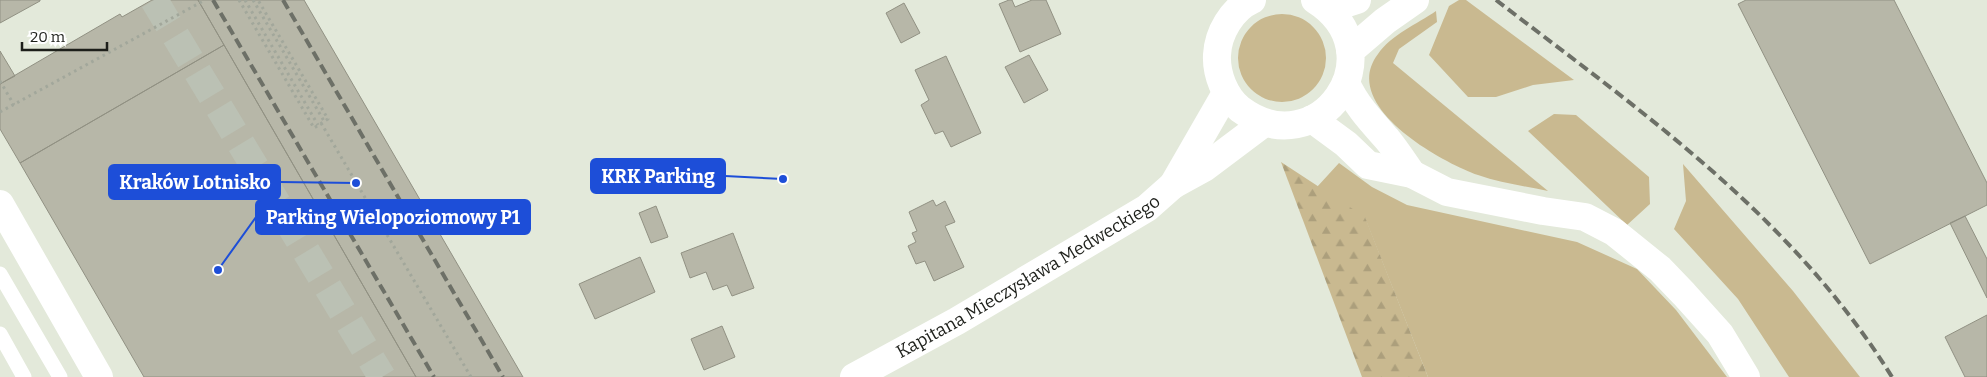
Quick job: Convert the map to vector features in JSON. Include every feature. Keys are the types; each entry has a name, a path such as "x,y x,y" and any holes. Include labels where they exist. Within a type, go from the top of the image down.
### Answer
{"street":[{"path":"1252,0 1226,9 1217,55 1219,75 1226,93 1236,106 1264,123 1281,126 1298,124 1312,119 1330,107 1346,83 1350,68 1350,51 1347,35 1339,21 1322,4"},
{"path":"1322,4 1357,0"},
{"path":"1350,51 1385,21 1414,0"},
{"path":"1346,83 1368,120 1387,140 1412,174"},
{"name":"Kapitana Mieczysława Medweckiego","path":"1174,185 1226,93"},
{"path":"1312,119 1346,144 1368,165 1412,174 1446,192 1543,212 1585,217 1614,232 1660,270 1684,294 1720,334 1746,377"},
{"name":"Kapitana Mieczysława Medweckiego","path":"854,377 957,321 1147,208 1174,185 1204,168 1264,123"},
{"path":"0,204 99,377"}],"lane":[{"path":"0,274 60,377"},
{"path":"0,334 24,377"}],"path":[{"path":"0,112 205,0"},
{"path":"239,0 314,128 328,119 258,0"},
{"path":"245,0 321,123 470,377"},
{"path":"253,0 321,123"},
{"path":"0,81 14,105"}],"green space":[{"path":"1459,0 1466,0 1574,80 1533,85 1496,97 1468,97 1429,55 1449,6"},
{"path":"1436,11 1437,22 1399,49 1393,63 1548,191 1495,180 1461,168 1419,144 1382,111 1372,92 1370,73 1378,54 1397,35"},
{"path":"1282,14 1299,18 1313,27 1322,41 1326,58 1322,75 1313,89 1299,98 1282,102 1265,98 1251,89 1242,75 1238,58 1242,41 1251,27 1265,18"},
{"path":"1554,114 1576,115 1649,177 1650,204 1627,225 1528,131"},
{"path":"1281,162 1365,217 1428,377 1362,377"},
{"path":"1339,163 1372,187 1407,205 1577,242 1637,269 1676,310 1727,377 1428,377 1365,218 1317,187"},
{"path":"1683,164 1793,291 1860,377 1789,377 1738,299 1674,229 1686,201"}],"building":[{"path":"0,0 40,0 40,1 0,23"},
{"path":"152,0 198,0 224,45 20,163 0,129 0,84 120,14 122,17"},
{"path":"198,0 304,0 523,377 416,377"},
{"path":"1012,0 1015,7 1032,0 1046,0 1061,34 1020,52 999,4"},
{"path":"1746,0 1894,0 1987,183 1987,205 1870,264 1738,4"},
{"path":"904,3 920,33 901,43 886,13"},
{"path":"224,45 416,377 144,377 20,163"},
{"path":"0,51 15,76 0,84"},
{"path":"1029,55 1048,90 1024,103 1005,67"},
{"path":"946,56 981,133 951,147 943,131 935,134 921,105 929,100 915,70"},
{"path":"933,200 936,206 945,201 955,222 945,226 964,267 934,281 925,261 916,264 908,246 916,242 912,233 917,231 909,212"},
{"path":"656,206 668,237 651,243 639,213"},
{"path":"1965,216 1987,259 1987,298 1950,223"},
{"path":"733,233 754,288 732,296 727,285 713,290 706,272 690,278 681,253"},
{"path":"640,257 655,292 595,319 579,284"},
{"path":"1987,315 1987,377 1965,377 1945,337"},
{"path":"722,326 735,357 704,370 691,339"}],"tunnel":[{"path":"154,0 382,377"}],"railway":[{"path":"213,0 434,377"},
{"path":"283,0 503,377"},
{"path":"1496,0 1660,126 1762,217 1809,266 1852,319 1892,377"}],"place":[{"name":"KRK Parking","path":"783,179"},
{"name":"Kraków Lotnisko","path":"356,183"},
{"name":"Parking Wielopoziomowy P1","path":"218,270"}]}
